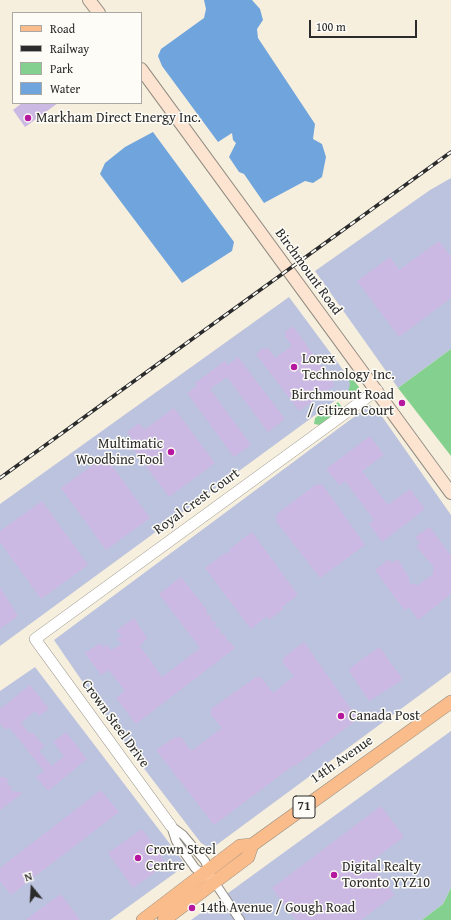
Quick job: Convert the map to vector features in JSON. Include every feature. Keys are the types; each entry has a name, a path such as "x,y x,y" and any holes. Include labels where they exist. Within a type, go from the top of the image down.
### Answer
{"main road":[{"path":"89,0 98,12"},
{"name":"Birchmount Road","path":"142,70 451,493"},
{"name":"14th Avenue","path":"143,920 240,846 252,845 451,702"},
{"name":"14th Avenue","path":"164,920 248,857 252,845"}],"street":[{"name":"Royal Crest Court","path":"35,639 377,390"},
{"name":"Crown Steel Drive","path":"35,639 171,826 183,835 205,861 206,871 240,920"}],"shaded area":[{"path":"451,178 451,349 398,388 315,271 430,190"},
{"path":"289,297 355,386 0,646 0,504"},
{"path":"370,405 381,415 451,515 451,672 211,849 201,843 123,741 54,640"},
{"path":"35,667 186,865 110,920 0,920 0,691"},
{"path":"451,731 451,888 443,904 422,920 191,920"}],"green space":[{"path":"451,349 451,456 398,388"},
{"path":"352,378 359,387 359,392 354,400 348,393 350,384 349,380"},
{"path":"338,402 342,407 341,409 320,425 314,424 315,418"},
{"path":"451,888 451,920 422,920 443,904"}],"water":[{"path":"204,0 252,0 260,9 263,20 257,29 258,38 315,124 313,139 322,144 326,157 322,177 313,183 305,181 264,203 244,174 239,172 229,157 236,143 233,140 232,133 218,142 162,66 158,56 161,49 204,18 206,9"},
{"path":"153,132 234,242 232,251 182,283 100,174 105,163 125,147"}],"building":[{"name":"Markham Direct Energy Inc.","path":"21,104 57,104 25,127 13,110"},
{"path":"439,241 451,257 451,298 399,337 357,281 390,257 399,270"},
{"name":"Lorex Technology Inc.","path":"293,326 335,385 299,411 256,354 263,348 269,349 275,358 292,346 285,336 285,332"},
{"path":"238,357 285,419 268,432 227,377 210,389 251,445 234,457 187,393 197,386 195,383 225,361 228,365"},
{"name":"Multimatic Woodbine Tool","path":"174,408 215,463 169,497 128,442 132,439 127,432 139,423 144,430"},
{"path":"370,436 384,455 362,471 388,505 410,489 425,509 382,542 369,524 374,520 345,481 339,485 326,469"},
{"path":"105,456 150,518 106,550 61,488"},
{"path":"322,484 365,545 320,578 276,521 277,514 315,485"},
{"path":"42,501 88,565 41,599 0,542 0,531"},
{"path":"430,527 451,556 451,594 418,620 409,607 405,611 375,570 389,559 392,563 398,559 409,578 409,583 418,585 433,574 433,566 416,546 420,543 415,537"},
{"path":"252,532 298,595 282,607 283,609 269,620 267,616 251,629 205,568 225,553 228,554 230,549"},
{"path":"181,577 207,610 206,614 211,615 211,620 216,623 215,627 220,629 220,633 226,636 226,640 235,648 136,724 116,698 125,691 109,670 101,675 85,653 100,643 103,647 107,645 111,650 122,644 117,639 122,635 116,631 134,618 147,638 140,646 162,677 200,648 159,594"},
{"path":"0,587 18,616 0,629"},
{"path":"304,642 358,719 214,825 156,750 175,737 181,737 191,751 222,728 211,715 211,709 256,677 261,677 273,693 294,676 283,663 283,658"},
{"path":"378,648 381,649 402,677 401,681 369,701 349,671 350,668"},
{"path":"30,685 49,709 39,716 35,711 21,723 30,734 32,732 44,746 39,751 52,766 64,756 53,742 66,732 87,759 48,791 36,777 44,771 9,727 5,730 0,723 0,709"},
{"path":"0,777 5,777 8,780 7,785 11,786 11,791 23,793 0,810"},
{"path":"101,790 119,812 11,895 0,881 0,868"},
{"name":"Digital Realty Toronto YYZ10","path":"381,806 404,837 370,862 395,895 361,920 296,920 272,888"},
{"name":"Crown Steel Centre","path":"142,829 167,864 133,888 108,853"},
{"path":"61,894 80,920 25,920"}],"railway":[{"path":"0,478 451,152"}],"place":[{"name":"Markham Direct Energy Inc.","path":"28,118"},
{"name":"Lorex Technology Inc.","path":"294,367"},
{"name":"Birchmount Road / Citizen Court","path":"402,403"},
{"name":"Multimatic Woodbine Tool","path":"171,452"},
{"name":"Canada Post","path":"341,716"},
{"name":"Crown Steel Centre","path":"138,858"},
{"name":"Digital Realty Toronto YYZ10","path":"334,875"},
{"name":"14th Avenue / Gough Road","path":"192,908"}]}
